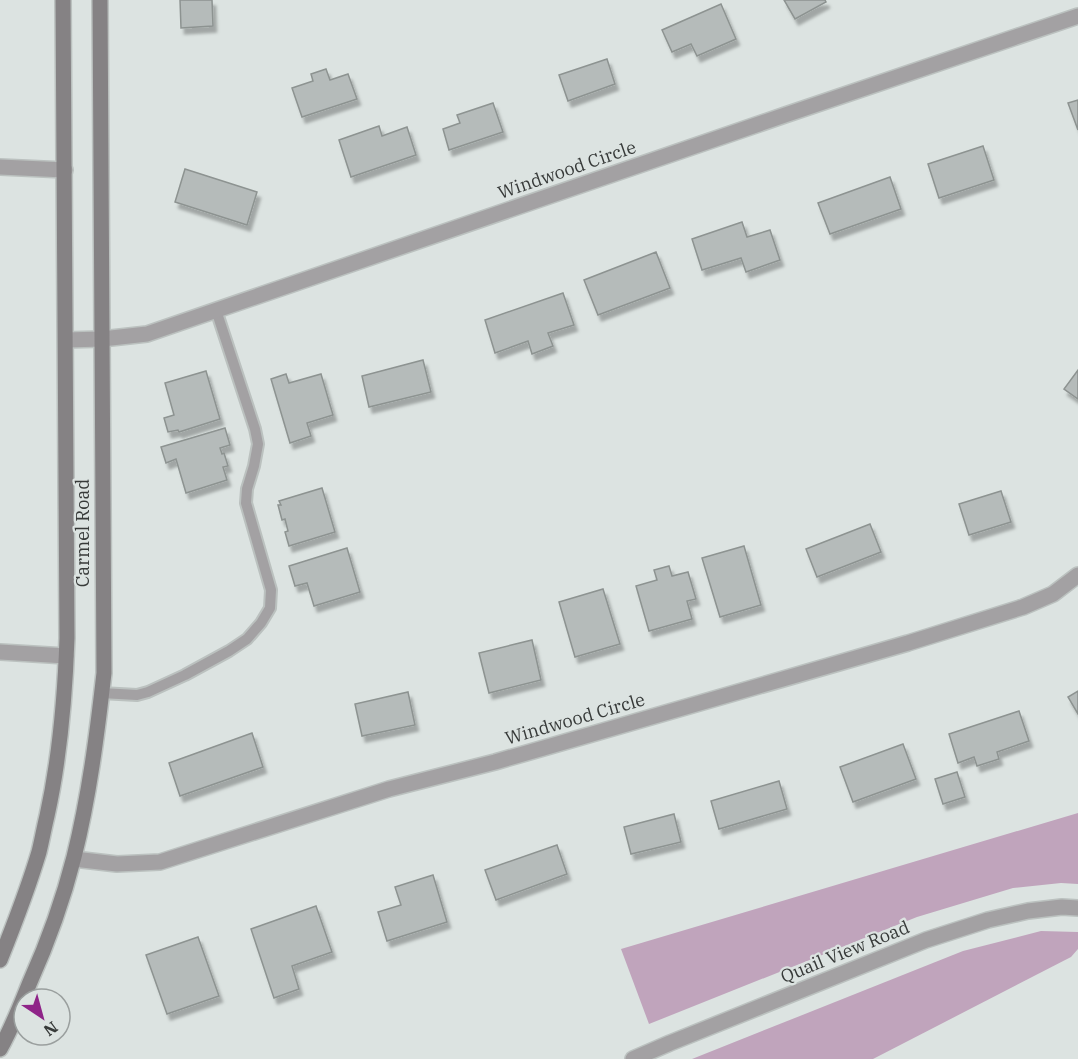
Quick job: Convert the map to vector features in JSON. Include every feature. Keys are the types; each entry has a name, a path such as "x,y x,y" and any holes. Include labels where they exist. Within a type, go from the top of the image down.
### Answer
{"main road":[{"name":"Carmel Road","path":"0,960 42,841 59,748 65,692 66,340 63,0"},
{"name":"Carmel Road","path":"0,1049 43,952 74,859 86,803 104,673 100,0"}],"street":[{"name":"Windwood Circle","path":"66,340 147,334 1078,16"},
{"path":"0,167 65,170"},
{"name":"Windwood Circle","path":"74,859 117,864 160,862 389,789 518,756 1012,611 1053,594 1078,575"},
{"path":"0,652 66,656"},
{"name":"Quail View Road","path":"633,1059 926,940 1028,910 1078,908"}],"lane":[{"path":"102,693 137,695 185,675 247,639 270,608 271,590 246,503 247,489 258,444 216,310"}],"shaded area":[{"path":"1078,813 1078,884 1061,883 1013,888 917,917 649,1024 621,949"},
{"path":"1041,931 1078,932 1078,949 1071,957 873,1059 692,1059 963,951"}],"building":[{"path":"180,0 212,0 213,26 181,28"},
{"path":"784,0 825,0 826,2 795,19"},
{"path":"721,4 736,39 697,56 691,44 672,52 662,30"},
{"path":"607,59 615,84 568,101 559,75"},
{"path":"326,69 330,80 348,74 357,99 302,117 292,88 313,81 311,74"},
{"path":"1078,100 1078,130 1068,103"},
{"path":"493,103 503,132 449,150 443,129 460,123 457,115"},
{"path":"379,126 382,136 407,127 416,155 351,177 339,140"},
{"path":"983,146 994,180 939,198 928,164"},
{"path":"185,169 257,192 247,225 175,202"},
{"path":"890,177 901,209 830,234 818,203"},
{"path":"742,222 747,237 770,230 780,260 746,272 741,258 702,270 692,239"},
{"path":"656,252 670,288 598,315 584,280"},
{"path":"563,293 574,325 548,333 553,346 532,354 528,341 495,353 485,320"},
{"path":"423,360 431,392 369,407 362,376"},
{"path":"1078,370 1078,399 1064,389"},
{"path":"206,371 220,419 179,432 178,430 168,432 164,418 174,415 165,383"},
{"path":"286,374 289,383 321,374 333,415 307,423 311,436 290,443 271,379"},
{"path":"225,428 230,445 220,448 228,466 223,467 227,480 186,493 176,459 166,463 161,447"},
{"path":"322,488 335,532 289,546 285,532 288,531 285,519 282,520 279,501"},
{"path":"1001,491 1011,522 969,535 959,504"},
{"path":"870,524 881,552 817,577 806,549"},
{"path":"744,546 761,605 720,617 702,558"},
{"path":"347,548 360,592 314,606 307,583 295,586 289,566"},
{"path":"669,566 672,576 688,572 696,599 687,601 692,619 649,631 636,586 657,580 654,570"},
{"path":"603,589 620,644 575,657 559,602"},
{"path":"532,640 541,680 489,693 479,653"},
{"path":"1078,691 1078,714 1068,697"},
{"path":"408,692 415,725 362,736 355,704"},
{"path":"1019,711 1029,741 997,752 999,759 977,766 974,757 958,763 949,734"},
{"path":"252,733 263,767 180,796 169,763"},
{"path":"903,744 916,779 853,802 840,767"},
{"path":"957,772 965,797 943,804 935,779"},
{"path":"779,781 787,809 719,829 711,801"},
{"path":"674,814 681,842 631,854 624,827"},
{"path":"557,845 567,874 496,900 485,870"},
{"path":"433,875 447,922 387,941 378,912 401,905 395,887"},
{"path":"316,906 332,952 292,966 299,989 274,998 251,929"},
{"path":"198,937 219,996 167,1014 146,955"}]}
